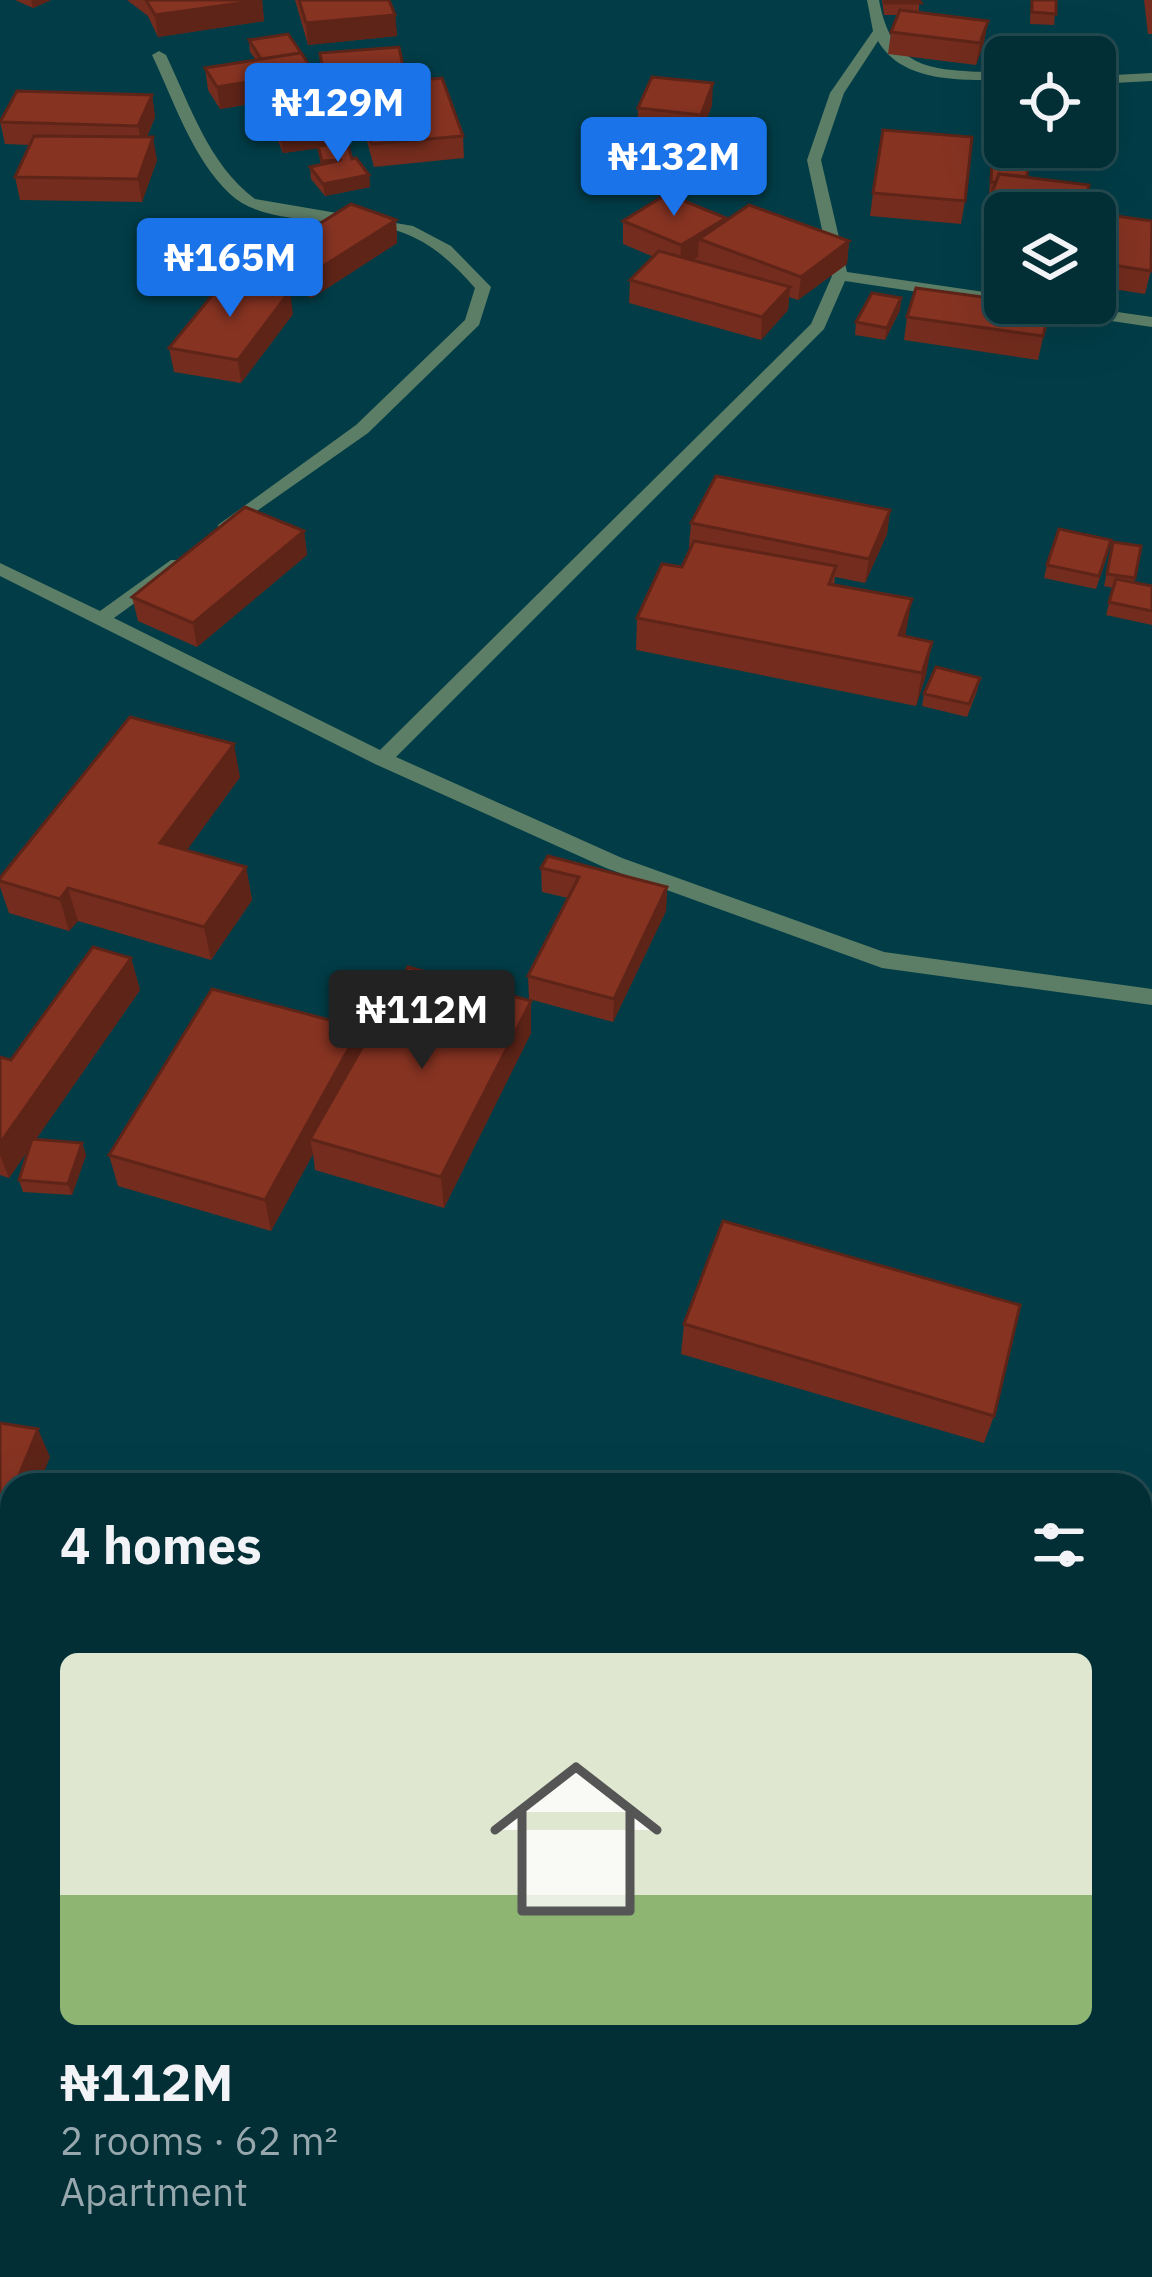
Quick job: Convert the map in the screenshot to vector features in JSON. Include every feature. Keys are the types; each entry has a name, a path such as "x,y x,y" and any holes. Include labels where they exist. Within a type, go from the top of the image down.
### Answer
{"street":[{"path":"382,759 818,326 840,276 814,160 837,93 875,35 873,0"},
{"path":"875,35 898,62 984,75"},
{"path":"159,55 223,178 250,202 400,225 455,253 483,287 473,322 362,429 213,538"},
{"path":"1116,79 1152,76"},
{"path":"840,276 984,297"},
{"path":"1116,317 1152,322"},
{"path":"101,619 194,551"},
{"path":"0,569 382,759 614,863 882,960 1152,998"}],"building":[{"path":"146,0 262,0 155,15"},
{"path":"299,0 389,0 395,15 306,23"},
{"path":"919,0 921,3 885,3"},
{"path":"1032,0 1056,0 1056,14 1032,12"},
{"path":"900,10 988,21 980,43 891,32"},
{"path":"288,34 304,57 301,53 261,59 249,40"},
{"path":"399,47 404,71 324,77 320,53"},
{"path":"301,53 313,71 217,87 205,68"},
{"path":"652,77 713,83 701,115 638,108"},
{"path":"442,78 463,136 372,144 356,86"},
{"path":"17,91 152,95 138,126 0,122"},
{"path":"321,123 327,135 282,141 276,129"},
{"path":"883,130 972,137 965,201 873,193"},
{"path":"34,136 153,137 138,179 15,177"},
{"path":"347,143 352,159 369,175 323,184 310,167 342,160 322,161 318,146"},
{"path":"992,168 1028,168 1027,177 999,174 991,182"},
{"path":"999,174 1089,185 1087,192 992,192"},
{"path":"667,194 726,218 681,245 623,221"},
{"path":"351,204 396,220 309,275 265,258"},
{"path":"749,205 849,241 801,277 699,239"},
{"path":"1116,216 1152,221 1151,271 1116,265"},
{"path":"659,251 790,287 762,317 630,280"},
{"path":"224,281 290,291 238,360 169,348"},
{"path":"916,288 984,297 984,324 1046,324 1043,336 907,317"},
{"path":"872,293 901,298 887,328 856,322"},
{"path":"716,476 890,510 869,559 691,523"},
{"path":"245,507 304,531 193,623 132,597"},
{"path":"1059,529 1111,540 1099,576 1047,565"},
{"path":"694,541 836,566 829,584 912,599 899,635 932,642 922,673 637,618 662,564 682,567"},
{"path":"1113,542 1141,546 1135,578 1107,574"},
{"path":"1116,579 1152,586 1152,611 1109,602"},
{"path":"936,667 980,678 969,704 924,694"},
{"path":"130,717 234,744 160,843 246,867 204,927 68,888 60,899 0,881"},
{"path":"548,856 667,887 614,999 528,976 579,877 541,868"},
{"path":"93,947 131,958 0,1143 0,1057 11,1060"},
{"path":"408,967 531,1001 441,1177 310,1139"},
{"path":"212,989 360,1028 265,1200 109,1155"},
{"path":"32,1139 82,1143 68,1184 19,1180"},
{"path":"723,1221 1020,1305 994,1416 684,1324"},
{"path":"0,1423 38,1429 20,1473 0,1473"}]}
